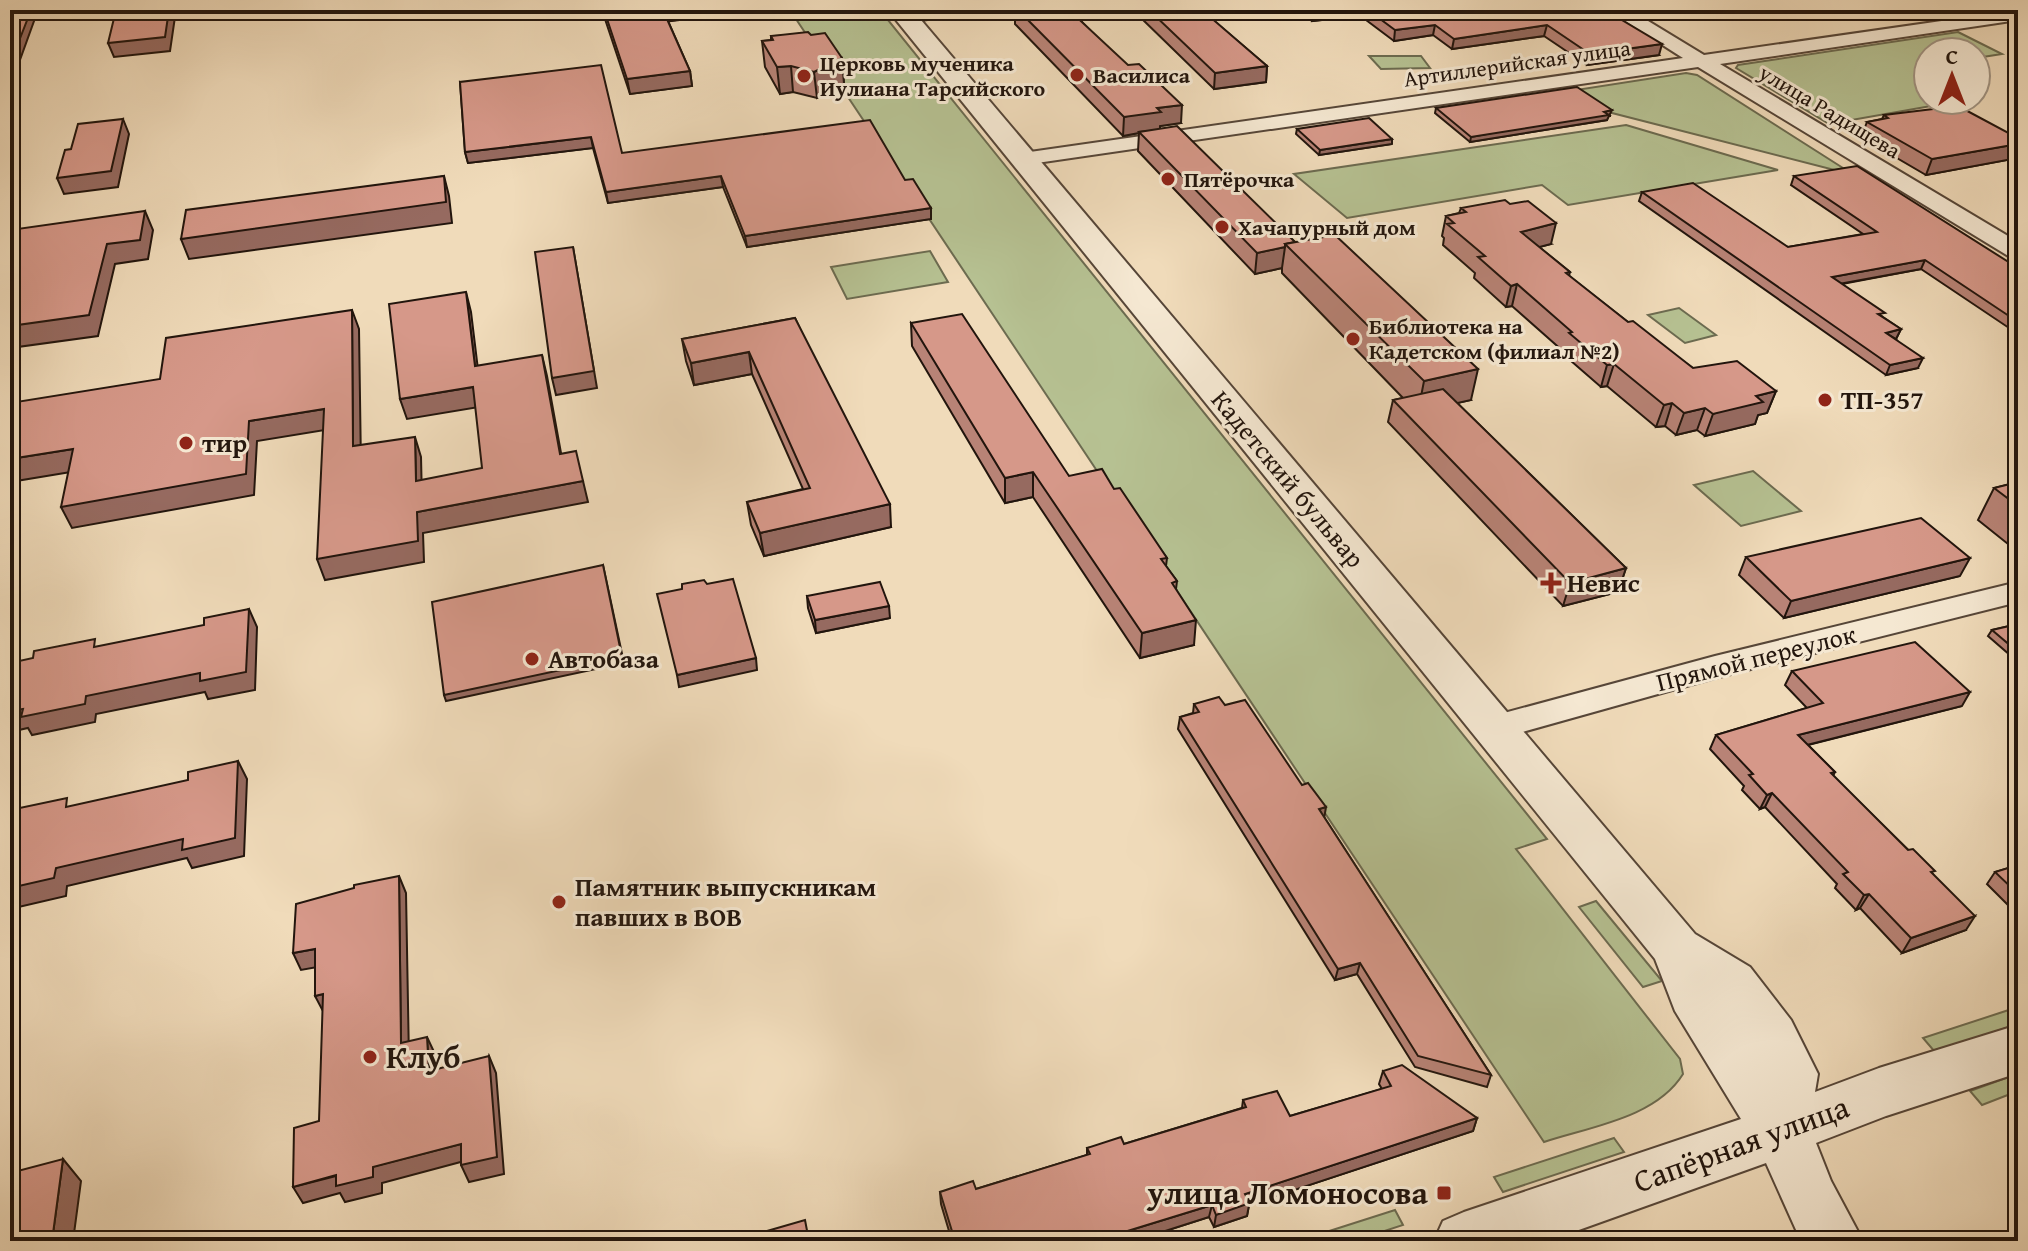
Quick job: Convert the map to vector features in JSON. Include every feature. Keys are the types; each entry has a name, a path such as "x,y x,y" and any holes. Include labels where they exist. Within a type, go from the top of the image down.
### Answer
{"street":[{"path":"902,12 946,10"},
{"name":"улица Радищева","path":"1617,10 2018,252"},
{"name":"Кадетский бульвар","path":"902,12 1677,949 1694,995 1747,1083 1782,1130"},
{"name":"Артиллерийская улица","path":"1023,159 2018,15"},
{"name":"Прямой переулок","path":"1494,728 1715,667 2018,592"},
{"name":"Сапёрная улица","path":"1464,1241 1680,1169 1879,1093 2018,1049"},
{"path":"1782,1130 1808,1197 1833,1241"}],"green space":[{"path":"790,10 880,10 1547,839 1516,849 1680,1059 1683,1074 1671,1089 1639,1111 1620,1119 1544,1142"},
{"path":"1958,32 1966,36 1931,36"},
{"path":"1912,39 1912,109 1829,124 1736,68 1738,65"},
{"path":"1369,56 1421,56 1430,68 1381,69"},
{"path":"1686,73 1697,75 1854,175 1612,113 1576,90"},
{"path":"1626,125 1778,170 1568,205 1542,185 1347,218 1294,174"},
{"path":"930,251 948,282 847,299 831,267"},
{"path":"1679,308 1716,335 1685,343 1648,315"},
{"path":"1753,471 1801,511 1741,526 1694,485"},
{"path":"1596,901 1662,981 1643,987 1579,907"},
{"path":"2018,1007 2018,1024 1935,1052 1923,1038"},
{"path":"2017,1074 2018,1091 1982,1105 1970,1091"},
{"path":"1614,1138 1624,1152 1503,1192 1494,1177"},
{"path":"1395,1210 1403,1225 1354,1241 1298,1241"}],"building":[{"path":"10,10 31,10 12,59 10,59"},
{"path":"116,10 169,10 165,37 108,43"},
{"path":"604,10 663,10 690,71 627,79"},
{"path":"1018,10 1077,10 1070,11 1128,65 1139,64 1182,105 1157,108 1161,112 1124,117"},
{"path":"1149,10 1202,10 1267,66 1215,73"},
{"path":"1368,10 1605,10 1662,44 1590,54 1547,25 1454,39 1435,25 1395,30"},
{"path":"808,32 811,35 825,33 842,58 814,72 791,66 777,67 762,41 773,40 771,36"},
{"path":"601,65 622,153 870,120 905,180 913,179 931,208 745,236 721,176 606,192 591,137 465,152 460,82"},
{"path":"1577,87 1612,110 1604,112 1609,115 1471,137 1436,108"},
{"path":"1912,112 1912,116 1977,116 2018,138 2018,144 1932,159 1867,122 1888,118 1884,115"},
{"path":"1369,118 1392,139 1320,150 1297,129"},
{"path":"123,119 111,171 57,178 65,150 71,149 78,124"},
{"path":"1177,126 1295,242 1257,253 1139,132"},
{"path":"1857,166 2018,268 2018,322 1925,260 1832,277 1885,313 1878,314 1901,329 1886,333 1923,358 1890,365 1642,192 1693,183 1788,247 1877,232 1794,176"},
{"path":"444,176 446,202 181,239 186,210"},
{"path":"1505,200 1510,204 1528,201 1556,223 1521,232 1570,272 1566,273 1693,368 1737,361 1776,391 1756,396 1763,402 1713,414 1705,408 1684,413 1672,403 1664,405 1614,364 1607,365 1517,284 1511,286 1478,257 1485,256 1447,224 1454,223 1446,216 1466,212 1461,208"},
{"path":"145,211 140,240 107,244 89,315 10,326 10,230"},
{"path":"1335,235 1478,369 1424,381 1285,244"},
{"path":"573,247 594,371 552,378 535,252"},
{"path":"466,292 475,366 542,355 560,454 576,451 583,481 417,512 418,541 317,559 324,409 249,421 246,474 61,507 73,449 10,459 10,403 160,379 166,338 352,310 353,446 415,437 416,481 482,468 473,387 400,399 389,304"},
{"path":"962,314 1069,476 1102,469 1114,489 1120,488 1167,558 1161,559 1177,581 1172,583 1196,620 1142,633 1033,472 1005,478 911,323"},
{"path":"795,318 890,504 760,533 747,502 810,488 749,352 691,363 682,339"},
{"path":"1443,389 1626,568 1570,583 1393,400"},
{"path":"2018,482 2018,506 1994,488"},
{"path":"1921,518 1970,558 1791,601 1746,557"},
{"path":"603,565 622,657 444,695 432,602"},
{"path":"733,579 756,658 677,675 657,594 682,589 682,584 704,580 707,584"},
{"path":"880,582 889,606 815,620 807,596"},
{"path":"249,609 246,672 200,681 200,673 86,696 85,704 21,717 23,709 10,711 10,663 33,658 34,651 95,639 94,647 204,625 204,618"},
{"path":"2018,624 2018,652 1992,630"},
{"path":"1915,642 1970,692 1798,735 1835,772 1831,773 1908,850 1913,849 1935,871 1931,872 1975,916 1911,938 1869,894 1864,895 1843,874 1848,872 1772,793 1767,795 1749,775 1753,774 1716,735 1823,703 1792,671"},
{"path":"1219,697 1225,705 1245,700 1302,785 1308,783 1326,807 1319,809 1491,1075 1418,1056 1360,963 1338,969 1180,717 1199,712 1194,704"},
{"path":"238,761 235,838 182,850 183,839 56,868 54,878 10,888 10,810 67,798 66,807 188,780 188,772"},
{"path":"2018,865 2018,894 1995,872"},
{"name":"Клуб","path":"399,876 401,1043 427,1037 429,1071 489,1056 497,1157 461,1165 461,1144 373,1167 373,1177 336,1186 336,1175 293,1187 294,1128 319,1121 323,994 315,996 315,949 293,953 296,904 354,888 354,885"},
{"path":"1402,1065 1477,1118 1245,1194 1250,1203 1216,1215 1212,1205 1095,1241 955,1241 940,1192 973,1181 976,1189 1090,1154 1087,1148 1121,1137 1124,1144 1246,1107 1243,1100 1277,1091 1290,1116 1391,1086 1383,1071"},
{"path":"63,1159 52,1241 10,1241 10,1173"},
{"path":"805,1220 809,1241 769,1241 767,1231"}],"place":[{"name":"Василиса","path":"1077,75"},
{"name":"Церковь мученика Иулиана Тарсийского","path":"804,76"},
{"name":"Пятёрочка","path":"1168,179"},
{"name":"Хачапурный дом","path":"1222,227"},
{"name":"Библиотека на Кадетском (филиал №2)","path":"1353,339"},
{"name":"ТП-357","path":"1825,400"},
{"name":"тир","path":"186,443"},
{"name":"Невис","path":"1551,583"},
{"name":"Автобаза","path":"532,659"},
{"name":"Памятник выпускникам павших в ВОВ","path":"559,902"},
{"name":"Клуб","path":"370,1057"},
{"name":"улица Ломоносова","path":"1444,1193"}]}
